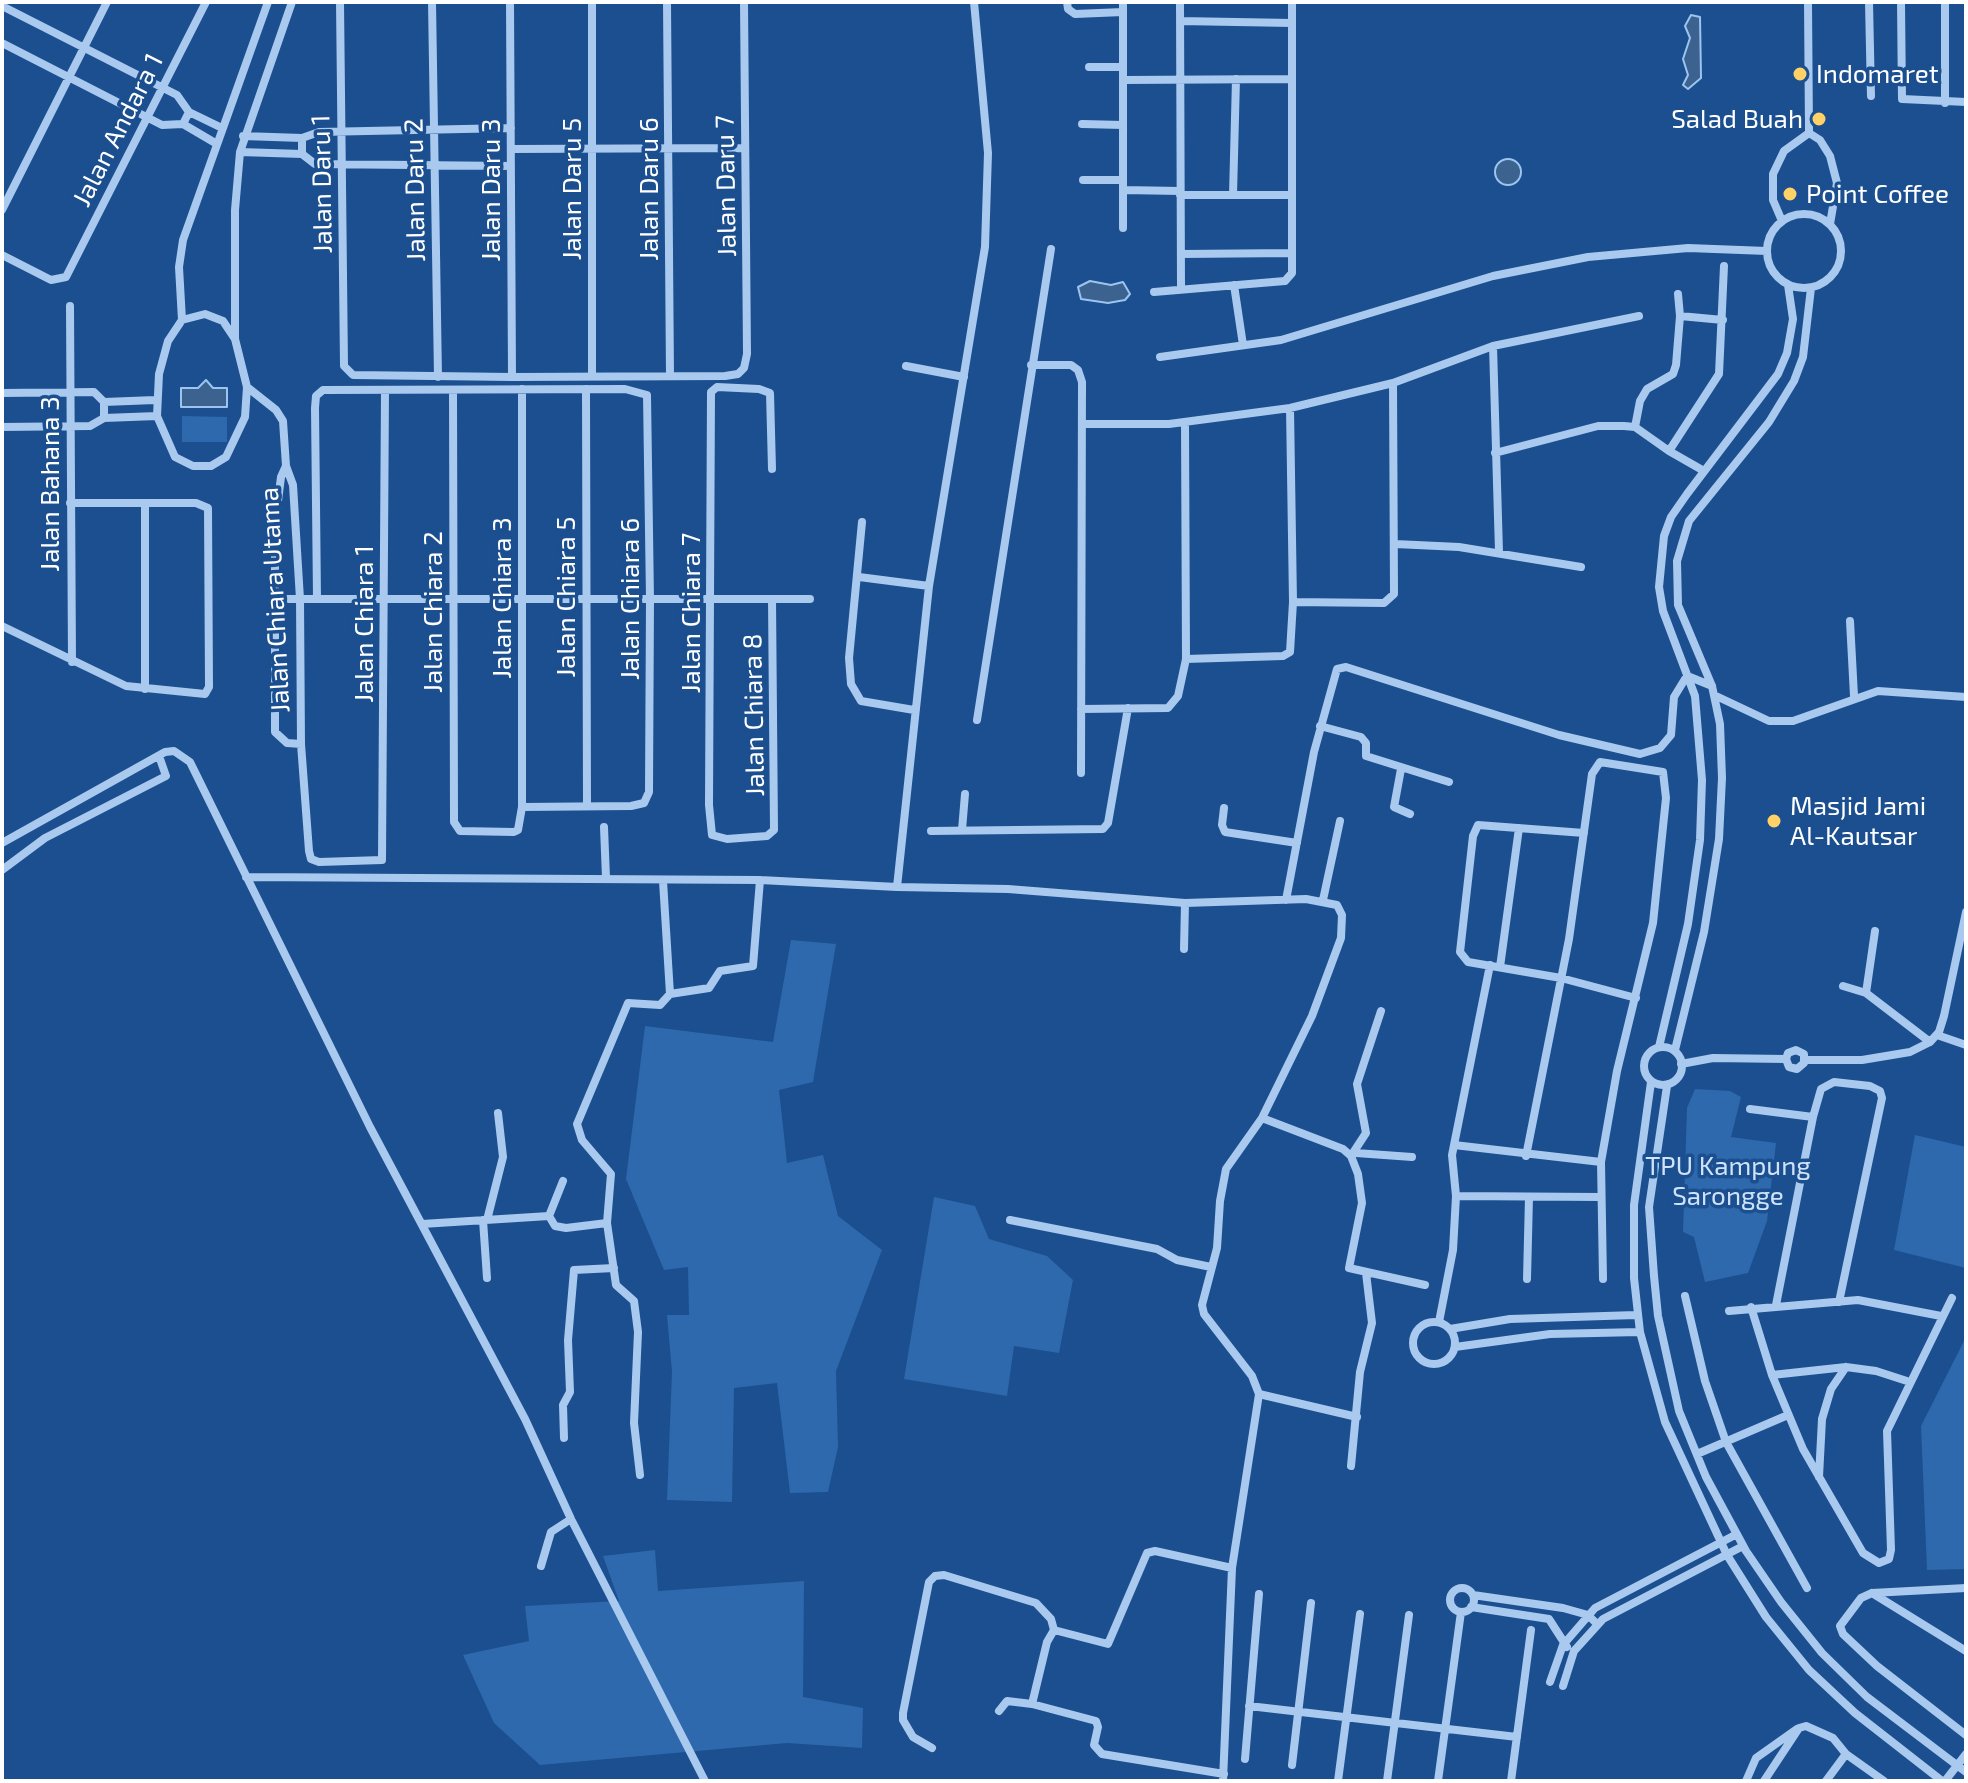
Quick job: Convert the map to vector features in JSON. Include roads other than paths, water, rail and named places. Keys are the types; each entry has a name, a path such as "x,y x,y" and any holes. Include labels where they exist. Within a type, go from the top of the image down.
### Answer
{"street":[{"path":"14,12 20,2"},
{"path":"2,210 107,2"},
{"name":"Jalan Andara 1","path":"2,255 51,280 66,277 206,2"},
{"path":"182,320 179,267 183,240 268,2"},
{"path":"235,339 223,321 214,316 191,316 182,320 168,341 155,400 157,416 175,457 193,466 211,466 226,457 236,442 245,417 247,387 235,339 235,210 240,152 243,136 292,2"},
{"name":"Jalan Daru 1","path":"340,2 344,366 353,375 438,377"},
{"name":"Jalan Daru 2","path":"432,2 438,377"},
{"name":"Jalan Daru 3","path":"510,2 512,377"},
{"name":"Jalan Daru 5","path":"592,2 592,375"},
{"name":"Jalan Daru 6","path":"667,2 670,376"},
{"name":"Jalan Daru 7","path":"670,376 738,374 744,368 747,354 744,2"},
{"path":"897,887 929,586 982,275 988,196 986,114 974,2"},
{"path":"1067,2 1068,9 1075,14 1123,7 1123,228"},
{"path":"1180,2 1181,289"},
{"path":"1154,292 1285,281 1292,273 1292,2"},
{"path":"1808,2 1809,133"},
{"path":"1869,2 1871,96"},
{"path":"1901,2 1902,99 1966,102"},
{"path":"1945,2 1945,103"},
{"path":"2,6 177,95 189,112 222,128"},
{"path":"1180,21 1292,23"},
{"path":"2,43 147,118 162,125 183,124 217,144"},
{"path":"1089,67 1123,67"},
{"path":"1233,195 1236,79"},
{"path":"1123,80 1291,79"},
{"path":"183,124 189,112"},
{"path":"1082,124 1123,125"},
{"path":"243,136 302,138 319,132 511,128"},
{"path":"1782,221 1773,200 1773,174 1784,151 1794,140 1809,133"},
{"path":"1809,133 1820,140 1830,156 1837,183 1830,224"},
{"path":"302,138 302,154"},
{"path":"511,149 745,148"},
{"path":"240,152 302,154 315,164 511,166"},
{"path":"1083,180 1123,180"},
{"path":"1123,190 1291,195"},
{"path":"1812,214 1830,224 1840,240 1840,260 1830,278 1811,288 1788,285 1772,271 1767,251 1771,234 1782,221 1792,216 1812,214"},
{"path":"1160,357 1323,329 1493,276 1588,257 1688,248 1767,251"},
{"path":"977,720 1051,249"},
{"path":"1181,254 1292,253"},
{"path":"1669,451 1719,374 1724,266"},
{"path":"1234,285 1243,345"},
{"path":"1788,285 1793,319 1787,353 1778,374 1671,517 1660,563 1663,611 1690,677 1700,724 1700,840 1688,924 1659,1047 1647,1056 1644,1063 1651,1082 1634,1205 1636,1315 1665,1422 1727,1555 1766,1617 1809,1670 1894,1746 1944,1781 1966,1754"},
{"path":"1811,288 1803,357 1794,381 1769,422 1689,521 1677,572 1678,605 1713,690 1722,778 1719,839 1704,932 1675,1050 1681,1064 1680,1077 1667,1086 1649,1207 1658,1316 1679,1411 1743,1546 1781,1602 1822,1653 1867,1697 1966,1772"},
{"path":"1635,427 1640,401 1647,389 1673,374 1676,365 1680,316 1678,294"},
{"name":"Jalan Bahana 3","path":"70,306 72,662"},
{"path":"1082,424 1185,423 1290,408 1393,383 1493,346 1639,316"},
{"path":"1680,316 1723,320"},
{"path":"1493,346 1499,552"},
{"path":"1031,365 1071,365 1078,370 1082,382 1081,773"},
{"path":"906,366 964,377"},
{"path":"438,377 670,376"},
{"path":"1293,602 1390,601 1394,594 1393,383"},
{"path":"247,387 276,410 283,421 286,466"},
{"name":"Jalan Chiara 7","path":"772,469 770,393 759,389 717,387 711,392 712,835 727,839 767,836 774,830"},
{"name":"Jalan Chiara 3","path":"522,389 522,807"},
{"path":"385,391 586,389"},
{"name":"Jalan Chiara 6","path":"586,389 625,389 647,395 650,599 649,792 644,803 631,806 587,805"},
{"name":"Jalan Chiara 5","path":"586,389 587,805"},
{"name":"Jalan Chiara Utama","path":"317,599 316,396 323,390 385,391"},
{"name":"Jalan Chiara 1","path":"311,859 319,862 373,863 383,857 385,391"},
{"name":"Jalan Chiara 2","path":"453,391 454,822 460,831 514,832 518,830 522,807"},
{"path":"2,393 94,392 104,402 104,418"},
{"path":"104,402 155,400"},
{"path":"1186,659 1283,656 1292,644 1290,408"},
{"path":"2,427 70,428 90,426 104,418 157,416"},
{"path":"1081,709 1168,708 1174,703 1186,659 1185,423"},
{"path":"1495,453 1598,426 1635,427 1704,471"},
{"name":"Jalan Chiara Utama","path":"286,466 277,509 275,732 287,743 301,744"},
{"name":"Jalan Chiara Utama","path":"286,466 293,485 300,599 301,744 311,859"},
{"path":"2,626 104,678 145,689 205,694 209,687 208,508 196,503 70,503"},
{"path":"145,503 145,689"},
{"path":"277,509 289,507 294,511"},
{"path":"862,522 849,658 851,684 861,701 914,710"},
{"path":"1395,544 1499,552 1547,564 1581,567"},
{"path":"859,577 929,586"},
{"path":"277,599 810,599"},
{"name":"Jalan Chiara 8","path":"772,599 774,830"},
{"path":"1850,621 1854,696"},
{"path":"1286,900 1320,726 1337,669 1346,667 1559,735 1644,753 1660,748 1669,738 1674,697 1690,677"},
{"path":"1690,677 1769,721 1793,721 1854,696 1899,690 1966,697"},
{"path":"931,831 1103,829 1108,823 1128,708"},
{"path":"1320,726 1361,737 1366,743 1366,756 1449,782"},
{"path":"2,843 162,754 174,751 185,756 197,771 246,877 525,1419 567,1523 705,1781"},
{"path":"2,870 45,838 161,779 167,773 162,754"},
{"path":"1526,1156 1561,978 1592,774 1600,762 1663,772 1666,798 1653,923 1617,1071 1601,1162 1603,1279"},
{"path":"1401,769 1394,807 1410,814"},
{"path":"962,830 965,794"},
{"path":"522,807 587,805"},
{"path":"1224,808 1222,825 1225,832 1297,843"},
{"path":"1323,900 1340,821"},
{"path":"1584,833 1478,825 1473,836 1460,952 1468,962 1561,978 1636,998"},
{"path":"604,827 606,878"},
{"path":"1439,1322 1453,1250 1456,1196 1454,1145 1495,966 1519,828"},
{"path":"246,877 760,880 1008,889 1185,903 1323,900 1337,905 1342,915 1341,938 1312,1016 1262,1118 1226,1169 1217,1248 1202,1305 1204,1314 1252,1376 1259,1394 1232,1568 1224,1777 1102,1754 1094,1745 1096,1721 1032,1704 1007,1701 999,1711"},
{"path":"640,1475 634,1423 639,1368 634,1301 616,1285 607,1223 611,1174 582,1140 577,1124 628,1003 660,1005 670,994 709,988 720,971 753,966 760,880"},
{"path":"663,881 670,994"},
{"path":"1184,949 1185,903"},
{"path":"1681,1064 1713,1058 1786,1059 1788,1053 1796,1050 1804,1054 1804,1060 1862,1060 1910,1052 1934,1038 1966,912"},
{"path":"1866,993 1875,931"},
{"path":"1843,986 1866,993 1934,1038 1966,1045"},
{"path":"1381,1011 1357,1084 1366,1123 1353,1155 1362,1203 1348,1265 1351,1270 1425,1285"},
{"path":"1659,1047 1675,1050"},
{"path":"1651,1082 1667,1086"},
{"path":"1776,1305 1813,1117 1821,1089 1829,1083 1859,1084 1880,1091 1879,1117 1839,1302"},
{"path":"1750,1109 1813,1117"},
{"path":"487,1278 485,1220 503,1157 498,1113"},
{"path":"1262,1118 1353,1155 1412,1157"},
{"path":"1454,1145 1526,1156 1601,1162"},
{"path":"549,1216 563,1181"},
{"path":"1456,1196 1600,1197"},
{"path":"1527,1279 1529,1197"},
{"path":"422,1224 549,1216"},
{"path":"549,1216 555,1226 566,1228 607,1223"},
{"path":"1010,1220 1157,1249 1177,1260 1211,1267"},
{"path":"564,1438 563,1405 570,1392 568,1340 574,1270 614,1268"},
{"path":"1351,1466 1360,1372 1372,1323 1366,1273"},
{"path":"1634,1278 1654,1276"},
{"path":"1685,1296 1705,1381 1726,1442 1807,1588"},
{"path":"1751,1307 1772,1375 1819,1478 1863,1553 1877,1563 1889,1559 1887,1431 1952,1298"},
{"path":"1729,1311 1858,1300 1941,1316"},
{"path":"1450,1329 1455,1347 1449,1358 1437,1364 1419,1357 1414,1345 1416,1332 1426,1324 1439,1322 1450,1329 1550,1317 1636,1315"},
{"path":"1550,1317 1550,1334"},
{"path":"1455,1347 1550,1334 1640,1332"},
{"path":"1772,1375 1846,1367 1876,1371 1910,1382"},
{"path":"1819,1478 1822,1419 1831,1389 1846,1367"},
{"path":"1259,1394 1357,1417"},
{"path":"1697,1454 1788,1415"},
{"path":"541,1566 551,1532 567,1523"},
{"path":"1550,1682 1563,1645 1588,1615 1737,1534"},
{"path":"1563,1686 1574,1651 1597,1624 1743,1546"},
{"path":"932,1748 913,1737 903,1713 929,1582 935,1576 944,1575 1036,1603 1051,1619 1054,1630 1059,1634 1108,1644 1147,1553 1155,1551 1232,1568"},
{"path":"1461,1612 1451,1605 1452,1593 1463,1588 1473,1595 1563,1608 1588,1615 1597,1624"},
{"path":"1966,1588 1872,1593 1861,1598 1842,1622 1840,1630 1877,1666 1966,1735"},
{"path":"1872,1593 1966,1651"},
{"path":"1245,1759 1259,1594"},
{"path":"1471,1607 1473,1595"},
{"path":"1292,1765 1311,1603"},
{"path":"1461,1612 1471,1607 1549,1619 1563,1645 1574,1651"},
{"path":"1438,1781 1461,1612"},
{"path":"1338,1781 1360,1614"},
{"path":"1387,1781 1409,1615"},
{"path":"1032,1704 1047,1642 1054,1630"},
{"path":"1511,1781 1531,1630"},
{"path":"1949,1640 1966,1640"},
{"path":"1249,1706 1517,1737"},
{"path":"1746,1781 1756,1758 1799,1728 1815,1727 1833,1738 1846,1754 1882,1780"},
{"path":"1764,1781 1799,1728"},
{"path":"1826,1781 1846,1754"}],"place":[{"name":"Indomaret","path":"1800,74"},
{"name":"Salad Buah","path":"1819,119"},
{"name":"Point Coffee","path":"1790,194"},
{"name":"Masjid Jami Al-Kautsar","path":"1774,821"}],"park label":[{"name":"TPU Kampung Sarongge","path":"1728,1181"}]}
